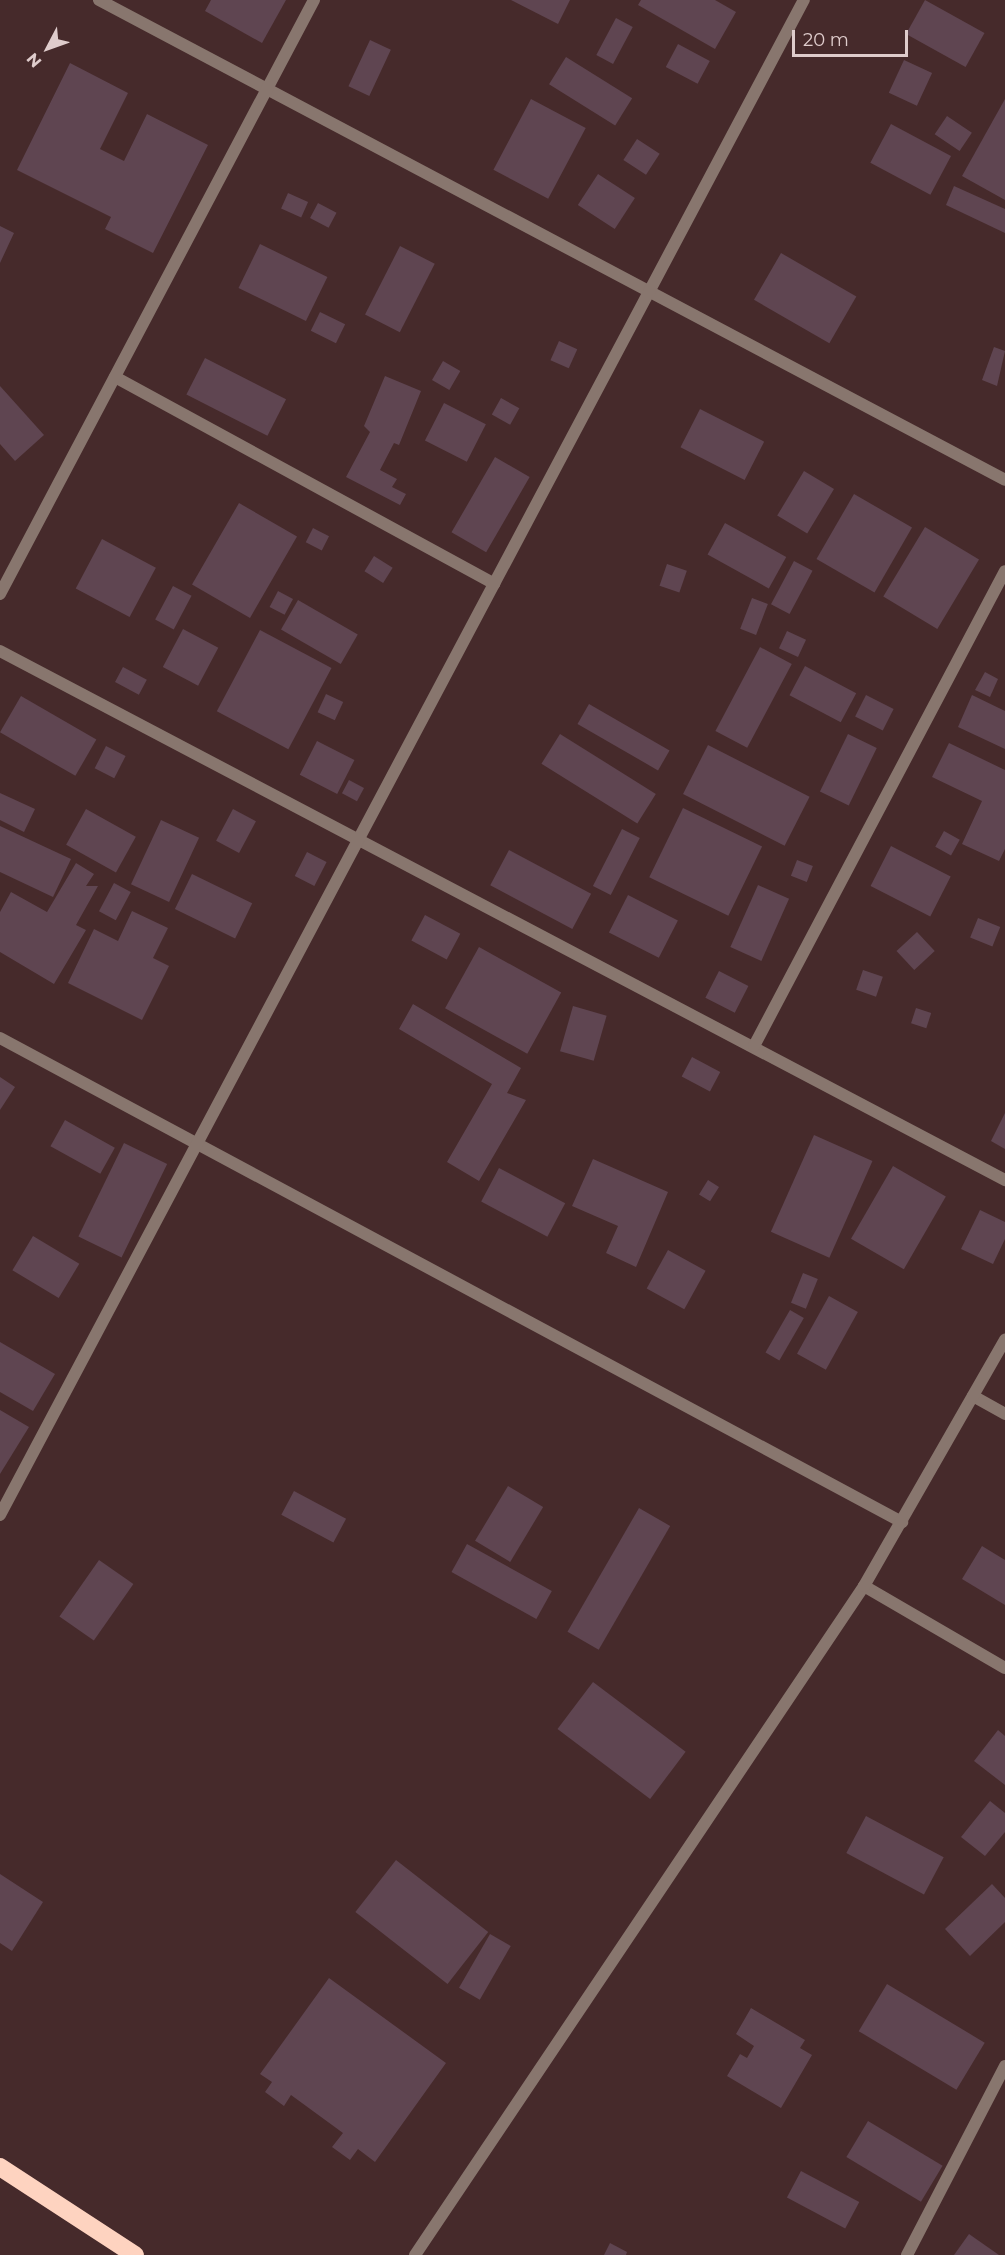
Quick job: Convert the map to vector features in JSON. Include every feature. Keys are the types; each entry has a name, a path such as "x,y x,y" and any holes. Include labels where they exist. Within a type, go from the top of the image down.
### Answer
{"highway":[{"path":"0,2167 135,2255"}],"street":[{"path":"99,0 1005,480"},
{"path":"0,594 314,0"},
{"path":"0,1515 804,0"},
{"path":"115,377 494,584"},
{"path":"754,1046 1005,572"},
{"path":"0,651 1005,1180"},
{"path":"0,1038 902,1522"},
{"path":"415,2255 864,1586 1005,1340"},
{"path":"973,1396 1005,1414"},
{"path":"864,1586 1005,1668"},
{"path":"907,2255 1005,2066"}],"building":[{"path":"211,0 286,0 262,43 205,11"},
{"path":"511,0 570,0 558,24"},
{"path":"641,0 715,0 736,12 715,49 638,5"},
{"path":"925,0 984,33 966,67 906,34"},
{"path":"616,18 633,27 613,64 596,55"},
{"path":"370,40 391,50 369,96 348,86"},
{"path":"678,44 710,61 698,84 666,67"},
{"path":"566,57 632,98 615,125 549,84"},
{"path":"904,60 932,73 917,106 889,93"},
{"path":"70,63 128,93 100,149 124,161 147,114 208,145 153,253 105,229 111,217 17,170"},
{"path":"531,99 586,128 548,199 493,170"},
{"path":"1005,99 1005,200 962,176"},
{"path":"947,116 972,133 960,151 935,134"},
{"path":"891,124 951,156 930,195 870,163"},
{"path":"637,139 660,154 646,175 623,160"},
{"path":"598,174 635,198 615,229 578,205"},
{"path":"954,186 1005,209 1005,233 946,205"},
{"path":"288,193 308,202 301,217 281,209"},
{"path":"318,203 337,213 329,228 310,218"},
{"path":"0,226 14,233 0,263"},
{"path":"260,244 327,277 306,321 239,288"},
{"path":"400,246 435,264 400,332 365,315"},
{"path":"781,253 856,296 829,343 754,300"},
{"path":"320,312 345,324 336,343 311,331"},
{"path":"559,341 577,349 569,368 550,360"},
{"path":"994,347 1005,351 997,386 982,380"},
{"path":"205,358 286,399 267,436 186,395"},
{"path":"443,361 460,371 449,390 432,380"},
{"path":"385,376 421,391 399,445 394,443 380,470 397,479 392,487 406,494 400,505 346,477 370,432 364,426"},
{"path":"0,386 44,435 15,461 0,444"},
{"path":"501,398 519,408 510,425 492,415"},
{"path":"444,403 486,424 467,462 425,440"},
{"path":"700,409 764,442 745,480 680,447"},
{"path":"495,457 530,477 486,552 452,532"},
{"path":"804,471 834,489 807,534 777,516"},
{"path":"854,494 912,528 875,592 816,559"},
{"path":"239,503 297,536 250,618 192,584"},
{"path":"725,523 786,557 769,588 708,554"},
{"path":"925,527 979,559 937,629 883,596"},
{"path":"313,528 329,536 322,550 306,542"},
{"path":"102,539 156,568 130,617 76,588"},
{"path":"374,556 393,568 383,583 364,571"},
{"path":"794,561 813,571 790,614 771,604"},
{"path":"667,564 687,571 679,593 660,586"},
{"path":"173,586 192,596 174,629 155,620"},
{"path":"278,591 293,599 285,615 270,607"},
{"path":"752,598 768,604 756,635 740,629"},
{"path":"298,600 358,634 341,664 281,629"},
{"path":"183,629 218,648 198,686 163,667"},
{"path":"260,630 332,668 288,749 217,711"},
{"path":"787,631 806,640 798,657 779,648"},
{"path":"760,647 792,664 747,748 715,731"},
{"path":"805,666 856,693 841,722 790,695"},
{"path":"123,667 147,680 139,695 115,682"},
{"path":"985,672 998,679 990,697 975,690"},
{"path":"326,694 343,702 335,720 318,712"},
{"path":"866,695 894,709 883,730 855,716"},
{"path":"972,695 1005,711 1005,749 958,727"},
{"path":"21,696 96,740 75,776 0,732"},
{"path":"589,704 670,750 658,770 578,724"},
{"path":"560,734 656,794 637,824 541,764"},
{"path":"848,734 877,748 849,806 820,792"},
{"path":"317,741 354,760 337,794 300,775"},
{"path":"949,743 1005,770 1005,849 999,861 962,844 982,801 932,777"},
{"path":"708,745 810,797 785,846 683,794"},
{"path":"106,746 126,756 114,778 95,768"},
{"path":"349,780 364,788 357,801 342,793"},
{"path":"0,793 35,809 24,832 0,820"},
{"path":"683,808 762,847 728,916 649,877"},
{"path":"86,809 136,837 116,872 66,845"},
{"path":"233,809 256,821 239,853 216,841"},
{"path":"161,820 199,838 169,902 131,884"},
{"path":"0,826 71,859 53,897 0,872"},
{"path":"622,829 640,838 611,895 593,886"},
{"path":"944,831 960,840 951,855 935,847"},
{"path":"891,846 951,876 930,917 871,886"},
{"path":"509,850 591,894 572,929 490,885"},
{"path":"307,852 327,862 314,886 295,876"},
{"path":"797,860 813,866 807,882 791,876"},
{"path":"76,863 94,874 86,886 98,886 76,925 86,930 54,984 0,952 0,912 11,892 47,912"},
{"path":"192,874 252,903 235,938 175,909"},
{"path":"114,883 131,892 116,920 99,911"},
{"path":"758,885 789,899 761,961 730,947"},
{"path":"628,895 678,920 659,958 609,932"},
{"path":"132,911 168,928 153,958 169,966 142,1020 68,983 94,929 118,941"},
{"path":"425,915 460,934 447,959 411,941"},
{"path":"978,918 1000,927 992,946 970,937"},
{"path":"917,932 935,951 914,970 897,951"},
{"path":"479,947 561,993 527,1054 445,1008"},
{"path":"863,970 883,977 876,997 856,990"},
{"path":"719,971 748,986 735,1013 705,998"},
{"path":"413,1004 521,1068 507,1093 526,1100 479,1181 447,1162 492,1084 399,1029"},
{"path":"573,1006 607,1016 594,1061 560,1051"},
{"path":"916,1008 931,1013 926,1028 911,1023"},
{"path":"692,1057 720,1072 710,1091 682,1076"},
{"path":"0,1077 15,1087 0,1110"},
{"path":"1005,1113 1005,1149 991,1141"},
{"path":"65,1120 115,1148 100,1174 50,1146"},
{"path":"814,1135 872,1161 829,1258 771,1232"},
{"path":"124,1143 167,1164 122,1258 78,1236"},
{"path":"593,1159 668,1192 636,1267 606,1253 618,1226 572,1206"},
{"path":"893,1166 946,1196 904,1269 851,1239"},
{"path":"499,1168 565,1203 547,1237 481,1202"},
{"path":"708,1180 719,1187 710,1201 699,1194"},
{"path":"980,1210 1005,1222 1005,1239 993,1264 961,1249"},
{"path":"33,1236 79,1264 59,1298 12,1270"},
{"path":"668,1250 706,1271 684,1309 647,1288"},
{"path":"803,1273 818,1279 806,1309 791,1303"},
{"path":"829,1296 858,1312 826,1370 797,1354"},
{"path":"790,1310 804,1318 779,1360 766,1352"},
{"path":"0,1342 55,1374 33,1411 0,1392"},
{"path":"0,1410 29,1427 0,1474"},
{"path":"508,1486 543,1507 510,1562 475,1541"},
{"path":"294,1491 346,1519 333,1543 281,1515"},
{"path":"639,1508 670,1526 599,1650 568,1632"},
{"path":"467,1544 552,1591 536,1619 451,1572"},
{"path":"982,1546 1005,1560 1005,1605 962,1579"},
{"path":"99,1560 133,1584 94,1641 59,1617"},
{"path":"593,1682 686,1752 650,1799 557,1729"},
{"path":"998,1730 1005,1736 1005,1785 974,1761"},
{"path":"990,1801 1005,1813 1005,1832 985,1856 961,1837"},
{"path":"866,1816 944,1857 924,1894 846,1853"},
{"path":"396,1860 488,1932 448,1984 355,1912"},
{"path":"0,1874 43,1902 12,1951 0,1943"},
{"path":"992,1884 1005,1898 1005,1922 970,1956 945,1929"},
{"path":"490,1934 511,1946 480,2000 459,1988"},
{"path":"329,1978 446,2063 375,2162 358,2149 350,2160 332,2147 343,2133 291,2095 284,2106 265,2092 272,2082 260,2074"},
{"path":"887,1984 985,2043 956,2090 859,2031"},
{"path":"751,2008 805,2040 800,2048 812,2055 781,2108 727,2076 740,2054 747,2058 754,2046 736,2034"},
{"path":"868,2121 943,2166 921,2202 846,2157"},
{"path":"801,2171 859,2202 845,2228 787,2197"},
{"path":"969,2234 999,2255 954,2255"},
{"path":"610,2243 627,2252 626,2255 604,2255"}]}
